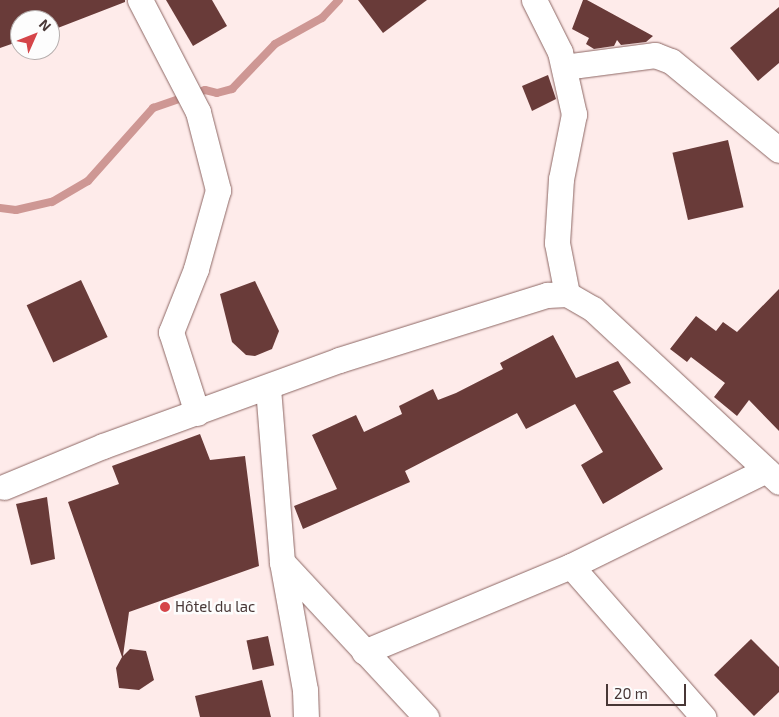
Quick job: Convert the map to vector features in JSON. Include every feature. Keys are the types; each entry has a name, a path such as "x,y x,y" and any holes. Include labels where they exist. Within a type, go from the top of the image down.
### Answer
{"street":[{"path":"140,0 198,112 218,190 196,269 171,332 197,412"},
{"path":"534,0 560,52 574,114 561,179 557,243 567,294"},
{"path":"564,67 655,55 671,61 779,150"},
{"path":"4,487 103,446 268,388 339,360 547,295 567,294 593,309 772,476 570,566 364,652"},
{"path":"268,388 282,562 305,690 306,717"},
{"path":"282,562 426,717"},
{"path":"570,566 703,717"}],"building":[{"path":"0,0 125,0 125,2 60,27 60,10 10,10 10,44 0,48"},
{"path":"166,0 212,0 227,26 193,46"},
{"path":"358,0 427,0 383,33"},
{"path":"583,0 587,0 653,36 646,42 621,45 617,40 614,46 594,49 586,44 589,38 572,29"},
{"path":"779,7 779,63 758,81 730,48"},
{"path":"548,75 556,99 532,111 522,86"},
{"path":"728,140 744,207 688,220 672,153"},
{"path":"81,280 108,337 53,362 27,305"},
{"path":"255,281 279,331 272,349 255,356 246,355 232,342 220,294"},
{"path":"779,289 779,431 749,400 737,416 714,397 725,383 691,357 687,362 670,349 696,316 716,331 723,322 737,332"},
{"path":"553,335 576,378 618,361 631,383 613,391 663,469 603,504 581,465 603,452 575,404 526,429 517,413 405,471 410,482 303,529 294,506 337,489 312,435 356,415 364,432 402,414 399,406 433,389 438,400 503,369 500,363"},
{"path":"200,434 210,460 245,456 259,566 129,612 123,656 130,649 146,651 154,680 139,690 119,688 116,668 122,657 68,502 119,484 112,466"},
{"path":"47,497 55,559 31,565 16,504"},
{"path":"268,636 274,665 253,670 246,641"},
{"path":"751,639 779,667 779,692 754,716 714,675"},
{"path":"262,680 271,717 200,717 195,696"}],"waterway":[{"path":"0,208 16,210 52,202 88,181 153,108 205,90 217,93 232,89 275,44 322,18 339,0"}],"place":[{"name":"Hôtel du lac","path":"165,607"}]}
